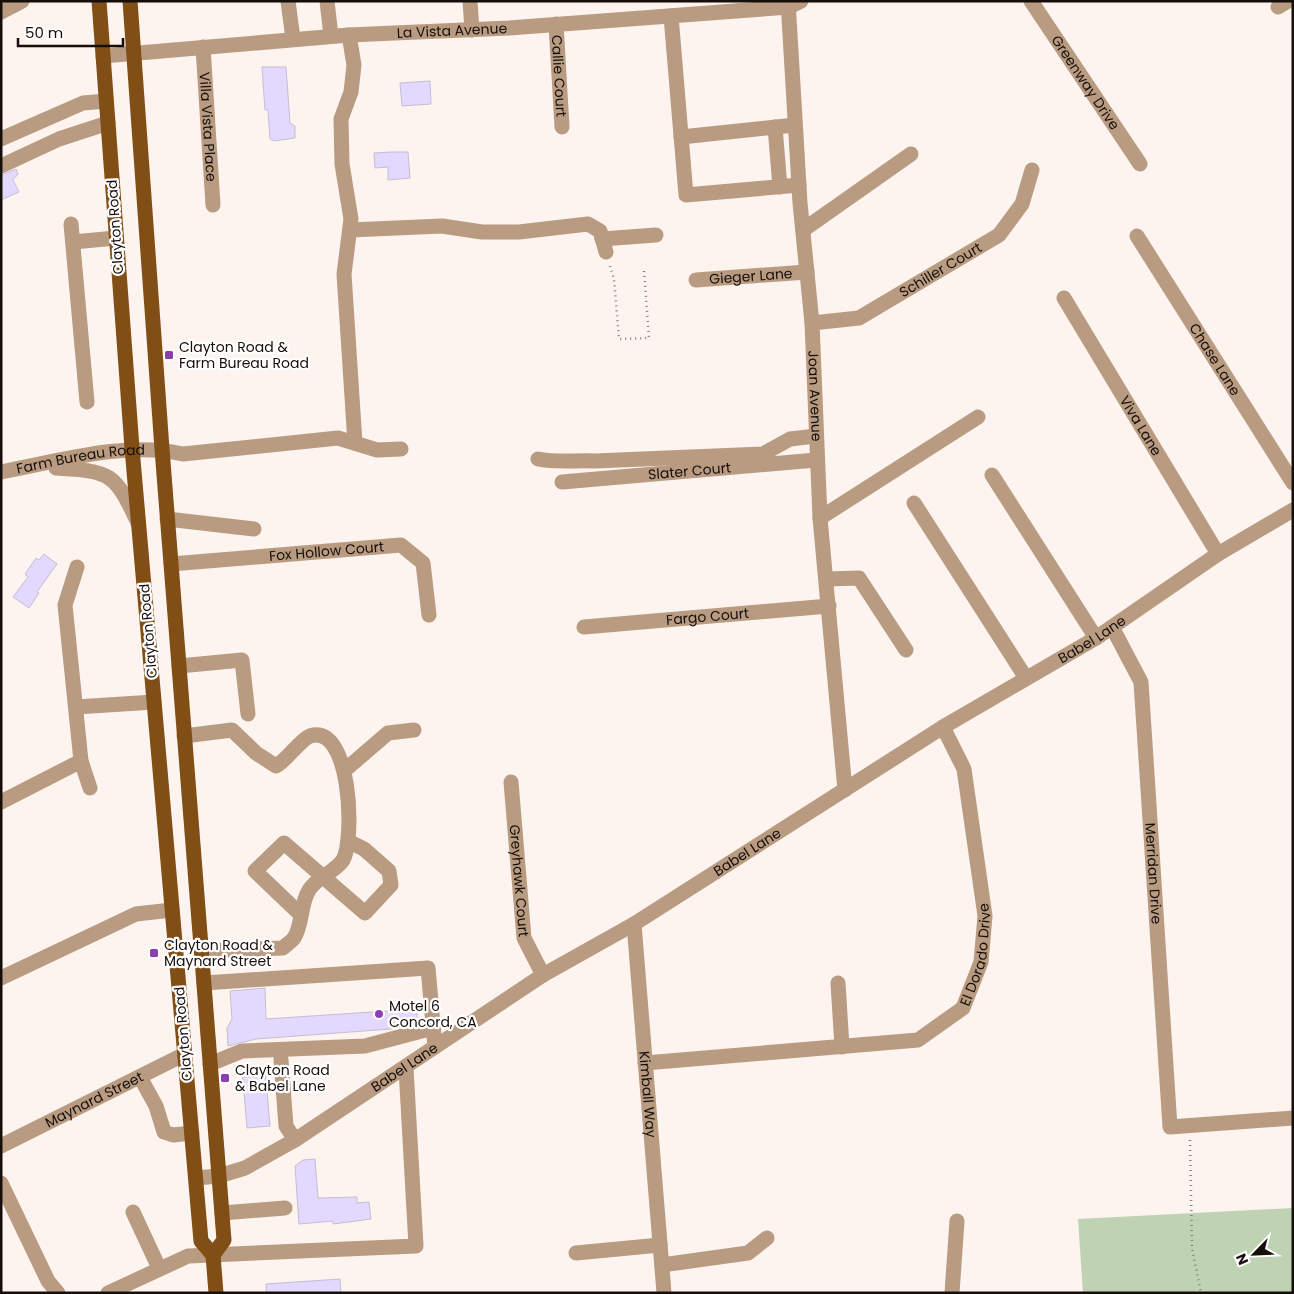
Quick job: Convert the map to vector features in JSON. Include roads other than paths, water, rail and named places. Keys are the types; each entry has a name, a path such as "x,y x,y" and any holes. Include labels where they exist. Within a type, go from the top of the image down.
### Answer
{"main road":[{"name":"Clayton Road","path":"99,1 138,524 201,1241 213,1255 216,1293"},
{"name":"Clayton Road","path":"130,1 167,519 224,1240 213,1255"}],"street":[{"path":"1,12 22,1"},
{"path":"288,1 293,39"},
{"path":"327,1 331,36"},
{"path":"470,1 472,30"},
{"name":"Greenway Drive","path":"1031,1 1140,164"},
{"name":"La Vista Avenue","path":"103,56 349,34 472,30 671,16 792,3"},
{"name":"Joan Avenue","path":"792,3 795,125 802,230 812,323 816,460 845,790"},
{"path":"671,16 686,195 799,184"},
{"name":"Callie Court","path":"556,24 562,127"},
{"path":"349,34 354,65 351,92 341,119 342,164 351,219 344,274 354,443"},
{"name":"Villa Vista Place","path":"203,47 213,206"},
{"path":"1,139 83,103 106,101"},
{"path":"1,166 59,139 108,123"},
{"path":"681,137 795,125"},
{"path":"774,127 780,187"},
{"path":"802,230 911,154"},
{"name":"Schiller Court","path":"812,323 859,318 999,235 1022,204 1032,170"},
{"path":"71,224 87,402"},
{"path":"350,230 442,226 482,232 519,232 588,224 600,231 604,246 656,235"},
{"name":"Chase Lane","path":"1138,236 1293,483"},
{"path":"73,242 116,238"},
{"name":"Gieger Lane","path":"696,280 807,272"},
{"name":"Viva Lane","path":"1064,298 1218,554"},
{"path":"820,518 978,417"},
{"path":"538,459 557,463 574,460 595,461 763,454 790,439 816,436"},
{"name":"Farm Bureau Road","path":"1,472 132,448 162,449 183,454 338,438 377,450 401,449"},
{"name":"Slater Court","path":"562,482 816,460"},
{"path":"30,467 82,470 108,476 123,490 138,524"},
{"path":"992,474 1096,638"},
{"path":"914,503 1026,678"},
{"name":"Babel Lane","path":"196,1178 219,1176 246,1168 295,1140 406,1068 542,975 634,924 942,727 1096,638 1218,554 1293,510"},
{"path":"167,519 254,529"},
{"name":"Fox Hollow Court","path":"171,564 401,545 423,563 429,615"},
{"path":"77,567 65,605 81,762 90,788"},
{"path":"827,579 859,578 906,650"},
{"name":"Fargo Court","path":"584,627 830,606"},
{"name":"Merridan Drive","path":"1112,627 1141,682 1170,1127 1293,1118"},
{"path":"179,666 242,660 248,714"},
{"path":"76,707 154,702"},
{"name":"El Dorado Drive","path":"645,1063 918,1040 963,1008 982,962 985,916 964,768 942,727"},
{"path":"184,736 232,730 256,753 276,766 284,762 308,737 320,734 329,739 335,747 345,770 348,842 342,860 309,889 294,937 283,948 201,951"},
{"path":"345,770 388,733 414,730"},
{"path":"1,802 81,762"},
{"name":"Greyhawk Court","path":"511,782 524,938 542,975"},
{"path":"300,914 255,871 284,843 365,913 391,884 389,871 364,849 348,842"},
{"path":"1,978 136,914 172,910"},
{"name":"Kimball Way","path":"634,924 664,1293"},
{"path":"204,983 428,968 435,1047"},
{"path":"838,983 842,1047"},
{"path":"210,1064 242,1051 365,1046 433,1028"},
{"name":"Maynard Street","path":"1,1146 185,1054"},
{"path":"281,1060 286,1126 295,1140"},
{"path":"108,1293 181,1258 416,1246 406,1068"},
{"path":"140,1077 156,1106 164,1132 173,1135 192,1133"},
{"path":"1,1183 48,1281 58,1293"},
{"path":"222,1214 285,1208"},
{"path":"133,1212 159,1268"},
{"path":"952,1293 957,1221"},
{"path":"662,1264 748,1253 767,1238"},
{"path":"576,1253 660,1245"}],"place":[{"name":"Clayton Road & Farm Bureau Road","path":"169,355"},
{"name":"Clayton Road & Maynard Street","path":"154,953"},
{"name":"Motel 6 Concord, CA","path":"379,1014"},
{"name":"Clayton Road & Babel Lane","path":"225,1078"}]}
